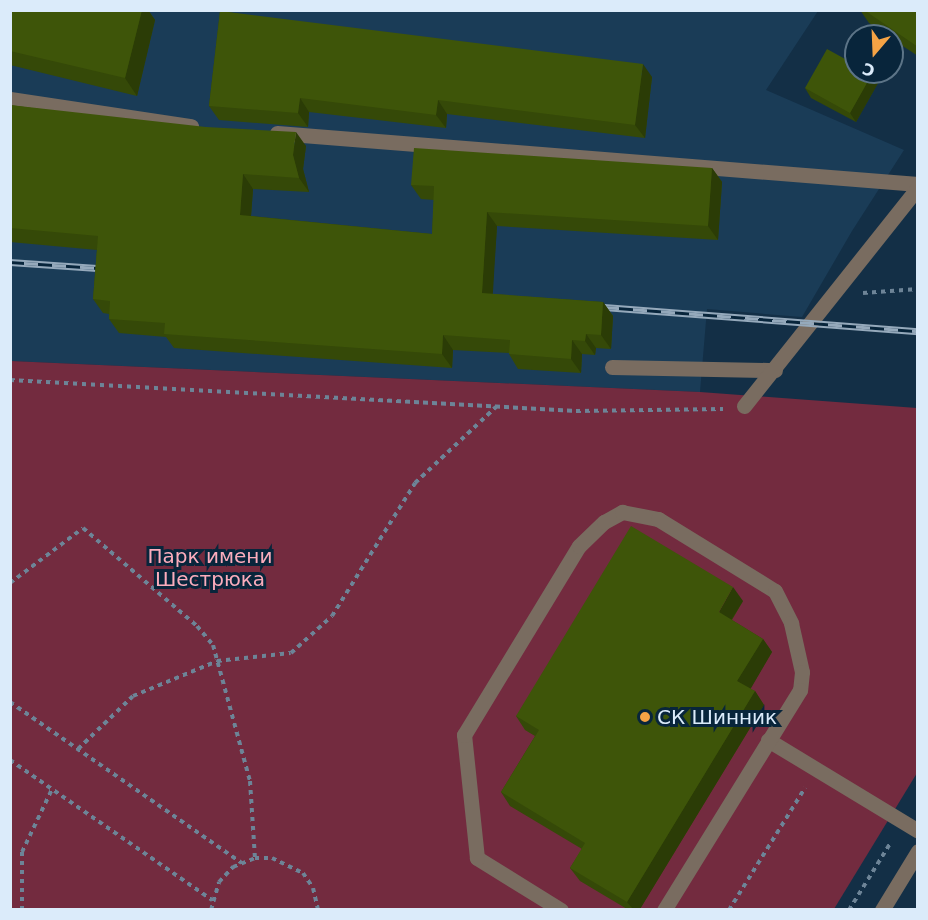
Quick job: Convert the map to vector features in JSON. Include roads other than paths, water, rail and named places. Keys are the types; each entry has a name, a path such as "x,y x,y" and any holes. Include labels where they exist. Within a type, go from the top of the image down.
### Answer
{"street":[{"path":"10,99 212,129"},
{"path":"258,132 918,186"},
{"path":"744,406 775,370 918,186"},
{"path":"612,367 775,370"},
{"path":"561,909 477,858 464,735 579,546 604,522 622,512 658,519 775,591 791,623 802,672 800,690 664,909"},
{"path":"768,740 918,831"},
{"path":"882,909 918,851"}],"railway":[{"path":"10,262 112,269"},
{"path":"591,306 918,331"}],"place":[{"name":"СК Шинник","path":"645,717"}],"park label":[{"name":"Парк имени Шестрюка","path":"210,568"}]}
